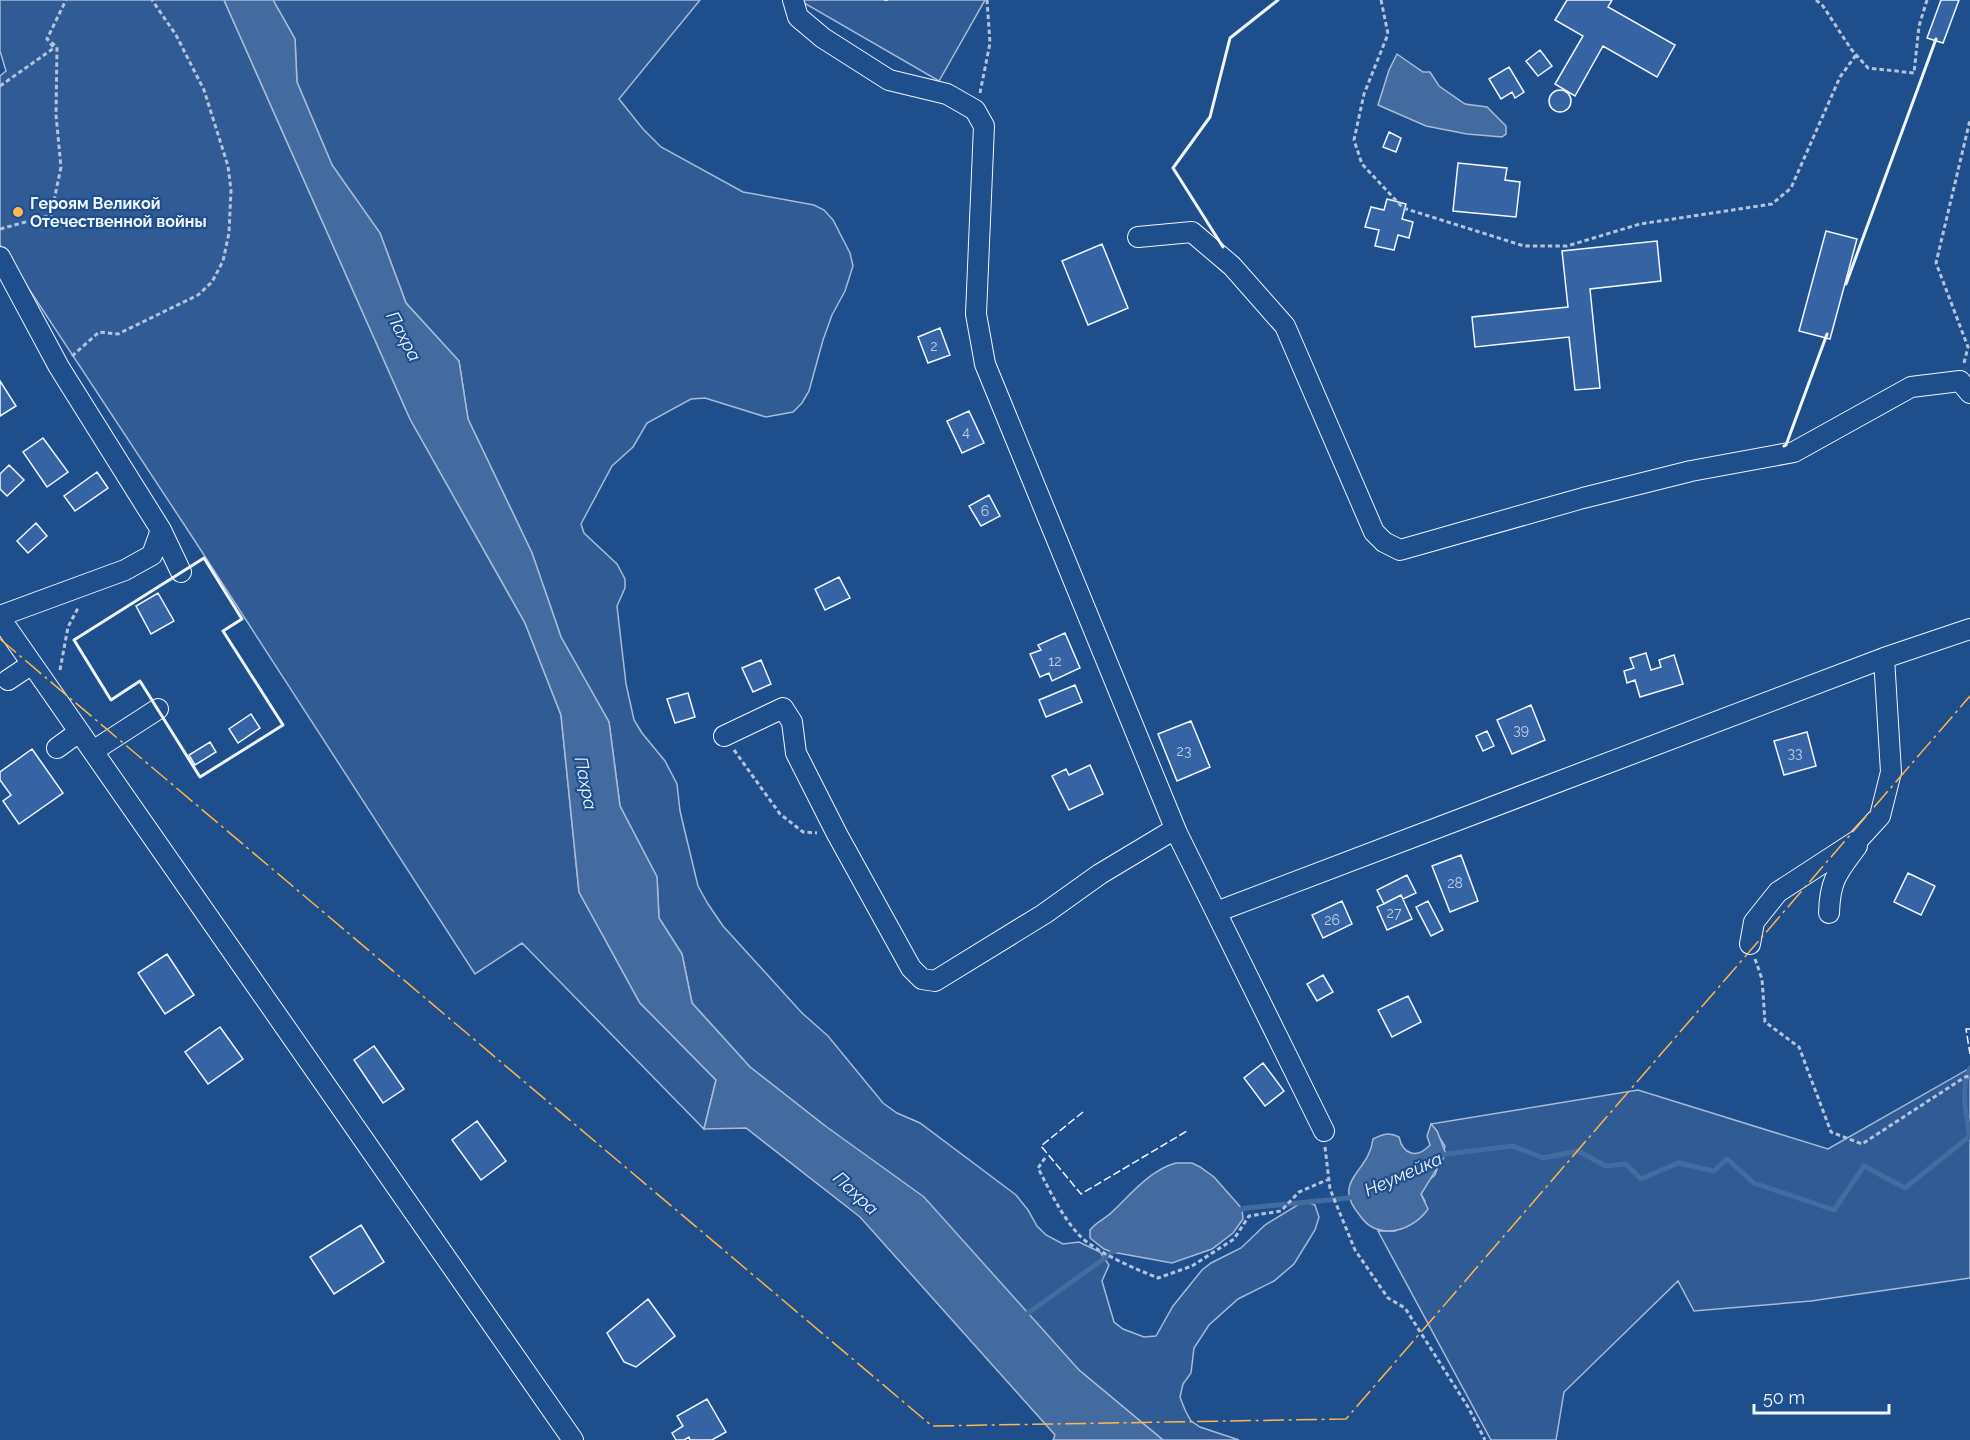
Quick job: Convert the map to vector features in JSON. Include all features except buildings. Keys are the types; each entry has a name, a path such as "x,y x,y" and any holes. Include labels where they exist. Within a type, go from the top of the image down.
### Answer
{"street":[{"path":"793,0 798,17 823,38 889,80 947,94 975,110 984,126 976,314 985,364 1175,829 1324,1131"},
{"path":"1138,237 1192,232 1232,266 1285,326 1374,532 1384,542 1400,550 1583,498 1691,471 1794,452 1911,387 1965,387"},
{"path":"0,257 59,367 161,530 181,572"},
{"path":"161,530 152,555 125,570 0,617 573,1440"},
{"path":"1216,912 1884,658 1970,629"},
{"path":"1828,913 1829,890 1839,870 1880,816 1891,772 1884,658"},
{"path":"8,680 32,664"},
{"path":"724,736 783,708 792,722 796,753 837,834 911,968 922,979 935,981 1044,914 1100,874 1175,829"},
{"path":"93,751 158,709"},
{"path":"57,748 80,732"},
{"path":"1750,944 1754,922 1778,892 1858,840 1880,816"}],"path":[{"path":"47,39 66,0"},
{"path":"59,367 99,332 118,334 198,295 212,282 224,261 229,233 231,190 228,166 204,90 176,35 152,0"},
{"path":"975,110 990,43 987,0"},
{"path":"1381,0 1388,34 1364,94 1354,140 1362,164 1403,208 1524,246 1567,246 1640,224 1773,204 1791,188 1840,77 1856,55"},
{"path":"1816,0 1823,6 1856,55 1868,68 1914,74 1919,26 1927,0"},
{"path":"0,86 54,48 47,39"},
{"path":"0,229 51,215 61,167 56,115 57,47 47,39"},
{"path":"1965,387 1968,347 1936,263 1970,120"},
{"path":"55,698 68,627 91,582"},
{"path":"724,736 780,814 803,832 837,834"},
{"path":"1750,944 1762,979 1765,1022 1799,1047 1831,1132 1862,1144 1965,1077 1970,1076"},
{"path":"1324,1131 1330,1189 1355,1250 1388,1298 1405,1308 1468,1407 1485,1440"},
{"path":"1045,1158 1038,1168 1055,1200 1080,1236 1132,1267 1158,1278 1192,1266 1234,1239 1249,1216 1281,1211 1299,1192 1329,1179"}],"shaded area":[{"path":"0,0 224,0 410,419 525,623 561,715 579,892 640,1003 716,1080 704,1129 522,943 475,974 0,245 0,76 6,71 0,51"},
{"path":"273,0 700,0 619,99 661,147 743,192 814,205 824,210 833,220 850,253 853,266 845,291 832,315 823,340 809,391 793,412 766,417 705,398 691,399 647,423 633,447 612,466 581,524 584,533 617,564 625,579 625,588 617,606 626,684 634,720 665,761 677,784 680,811 698,886 723,926 802,1013 828,1036 883,1103 897,1113 920,1123 1016,1195 1046,1235 1063,1244 1079,1242 1100,1252 1109,1265 1102,1281 1114,1322 1123,1329 1144,1337 1156,1336 1173,1306 1202,1270 1241,1248 1265,1225 1304,1201 1315,1205 1319,1217 1315,1230 1294,1264 1274,1281 1238,1299 1209,1325 1194,1348 1191,1373 1183,1384 1180,1397 1185,1410 1191,1421 1200,1427 1239,1440 1163,1440 1079,1370 824,1125 750,1067 692,1003 682,954 659,918 657,877 620,806 609,722 561,637 532,553 468,419 459,361 406,303 380,233 332,165 297,82 295,39"},
{"path":"799,0 985,0 939,81"},
{"path":"1970,1068 1970,1278 1811,1301 1694,1311 1678,1281 1564,1392 1556,1440 1491,1440 1378,1231 1395,1231 1425,1201 1421,1194 1429,1180 1435,1175 1445,1146 1431,1124 1638,1090 1828,1149"}],"water":[{"name":"Пахра","path":"224,0 273,0 295,39 297,82 332,165 380,233 406,303 459,361 468,419 532,553 561,637 609,722 620,806 657,877 659,918 682,954 692,1003 750,1067 824,1125 924,1197 1079,1370 1163,1440 1053,1440 1055,1435 860,1217 746,1128 704,1129 716,1080 640,1003 579,892 561,715 525,623 410,419"},
{"path":"1397,54 1423,72 1430,72 1439,86 1465,104 1487,107 1506,126 1506,134 1502,137 1467,134 1426,126 1378,105 1389,70"},
{"path":"1431,1124 1437,1131 1446,1154 1421,1194 1428,1209 1416,1221 1395,1231 1385,1231 1370,1226 1352,1204 1349,1194 1350,1185 1370,1151 1373,1139 1392,1134 1399,1137 1407,1151 1420,1152 1430,1145 1427,1136"},
{"path":"1176,1163 1192,1163 1200,1167 1214,1177 1242,1209 1243,1219 1233,1233 1212,1249 1172,1263 1112,1252 1090,1238 1092,1227 1141,1183 1158,1171"}],"waterway":[{"name":"Неумейка","path":"1441,1156 1513,1146 1543,1158 1578,1151 1606,1166 1626,1164 1641,1179 1678,1163 1714,1171 1727,1159 1754,1183 1834,1210 1864,1166 1905,1188 1970,1136 1965,1093 1970,1068"},
{"name":"Неумейка","path":"1235,1211 1354,1196"},
{"name":"Неумейка","path":"1024,1316 1116,1250"}],"fence":[{"path":"1970,1029 1966,1029 1970,1054"},
{"path":"1083,1112 1041,1146 1081,1194 1187,1131"}],"wall":[{"path":"1223,247 1173,168 1210,117 1230,38 1278,0"},
{"path":"1846,284 1936,39"},
{"path":"1784,446 1827,334"},
{"path":"204,558 242,619 223,631 283,725 200,777 140,681 111,700 74,640 204,558"}],"power":[{"path":"0,639 932,1426 1346,1419 1970,696"}],"place":[{"name":"Героям Великой Отечественной войны","path":"18,212"}]}
